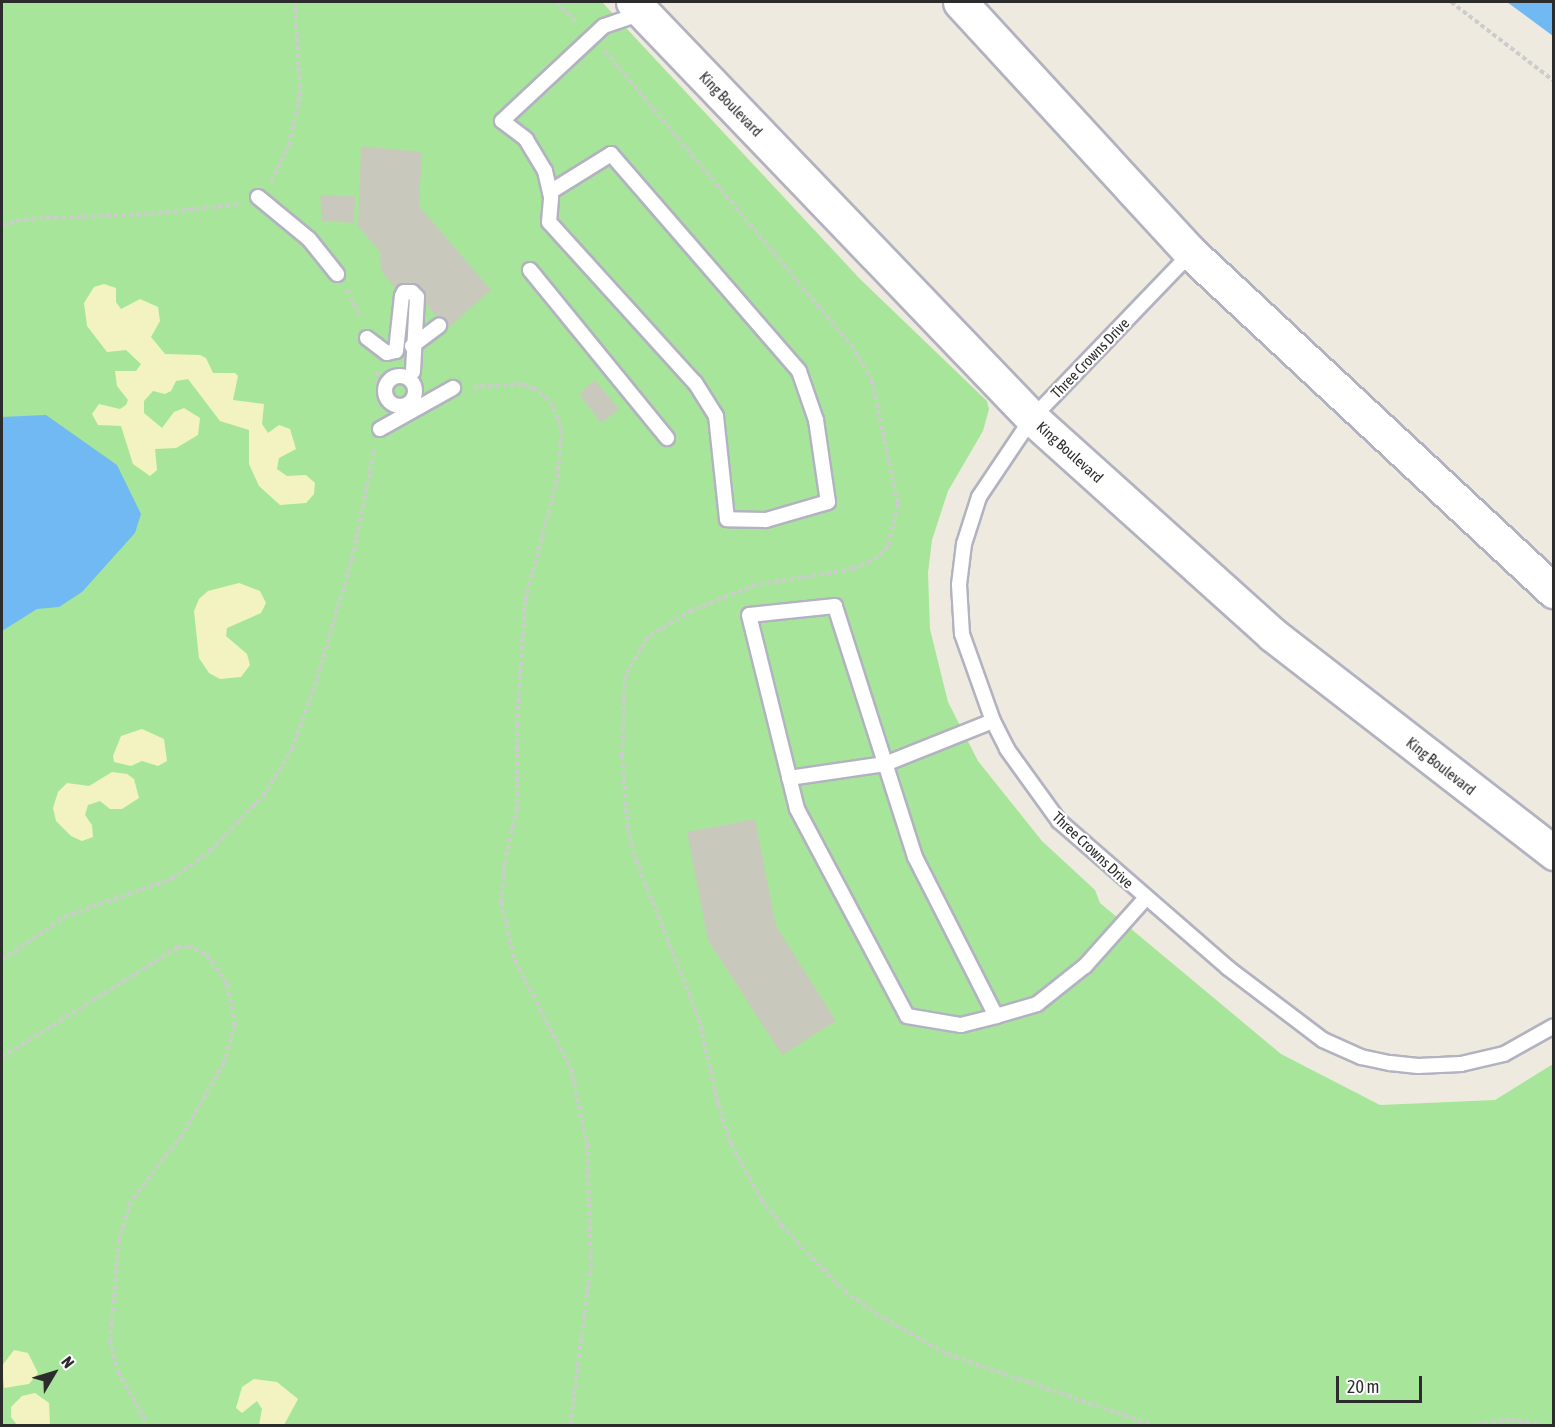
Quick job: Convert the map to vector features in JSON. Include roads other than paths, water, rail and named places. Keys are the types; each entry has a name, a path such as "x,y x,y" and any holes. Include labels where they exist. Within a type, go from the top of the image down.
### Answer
{"street":[{"path":"960,2 1191,253 1554,591"},
{"name":"King Boulevard","path":"643,5 1032,418 1273,635 1554,853"}],"lane":[{"path":"550,192 611,154 798,371 816,420 828,501 766,520 727,519 716,416 695,383 549,222 550,192 545,171 526,139 502,121 604,26 643,5"},
{"path":"258,196 309,239 338,274"},
{"name":"Three Crowns Drive","path":"1191,253 1032,418 979,497 964,544 959,585 962,634 993,721 1007,749 1059,821 1145,899 1282,1011 1323,1041 1361,1057 1418,1066 1461,1064 1504,1054 1554,1026"},
{"path":"530,270 667,438"},
{"path":"367,338 387,353 396,351 402,297 404,292 412,292 417,297 412,346 413,372"},
{"path":"412,346 439,326"},
{"path":"380,429 453,387"},
{"path":"996,1016 915,857 835,606 749,615 796,809 907,1016 961,1025 996,1016 1037,1005 1085,966 1145,899"},
{"path":"789,778 885,764 993,721"}],"water":[{"path":"1507,2 1553,2 1553,36"},
{"path":"46,415 117,465 141,514 135,533 82,592 59,607 37,609 2,631 2,417"}]}
